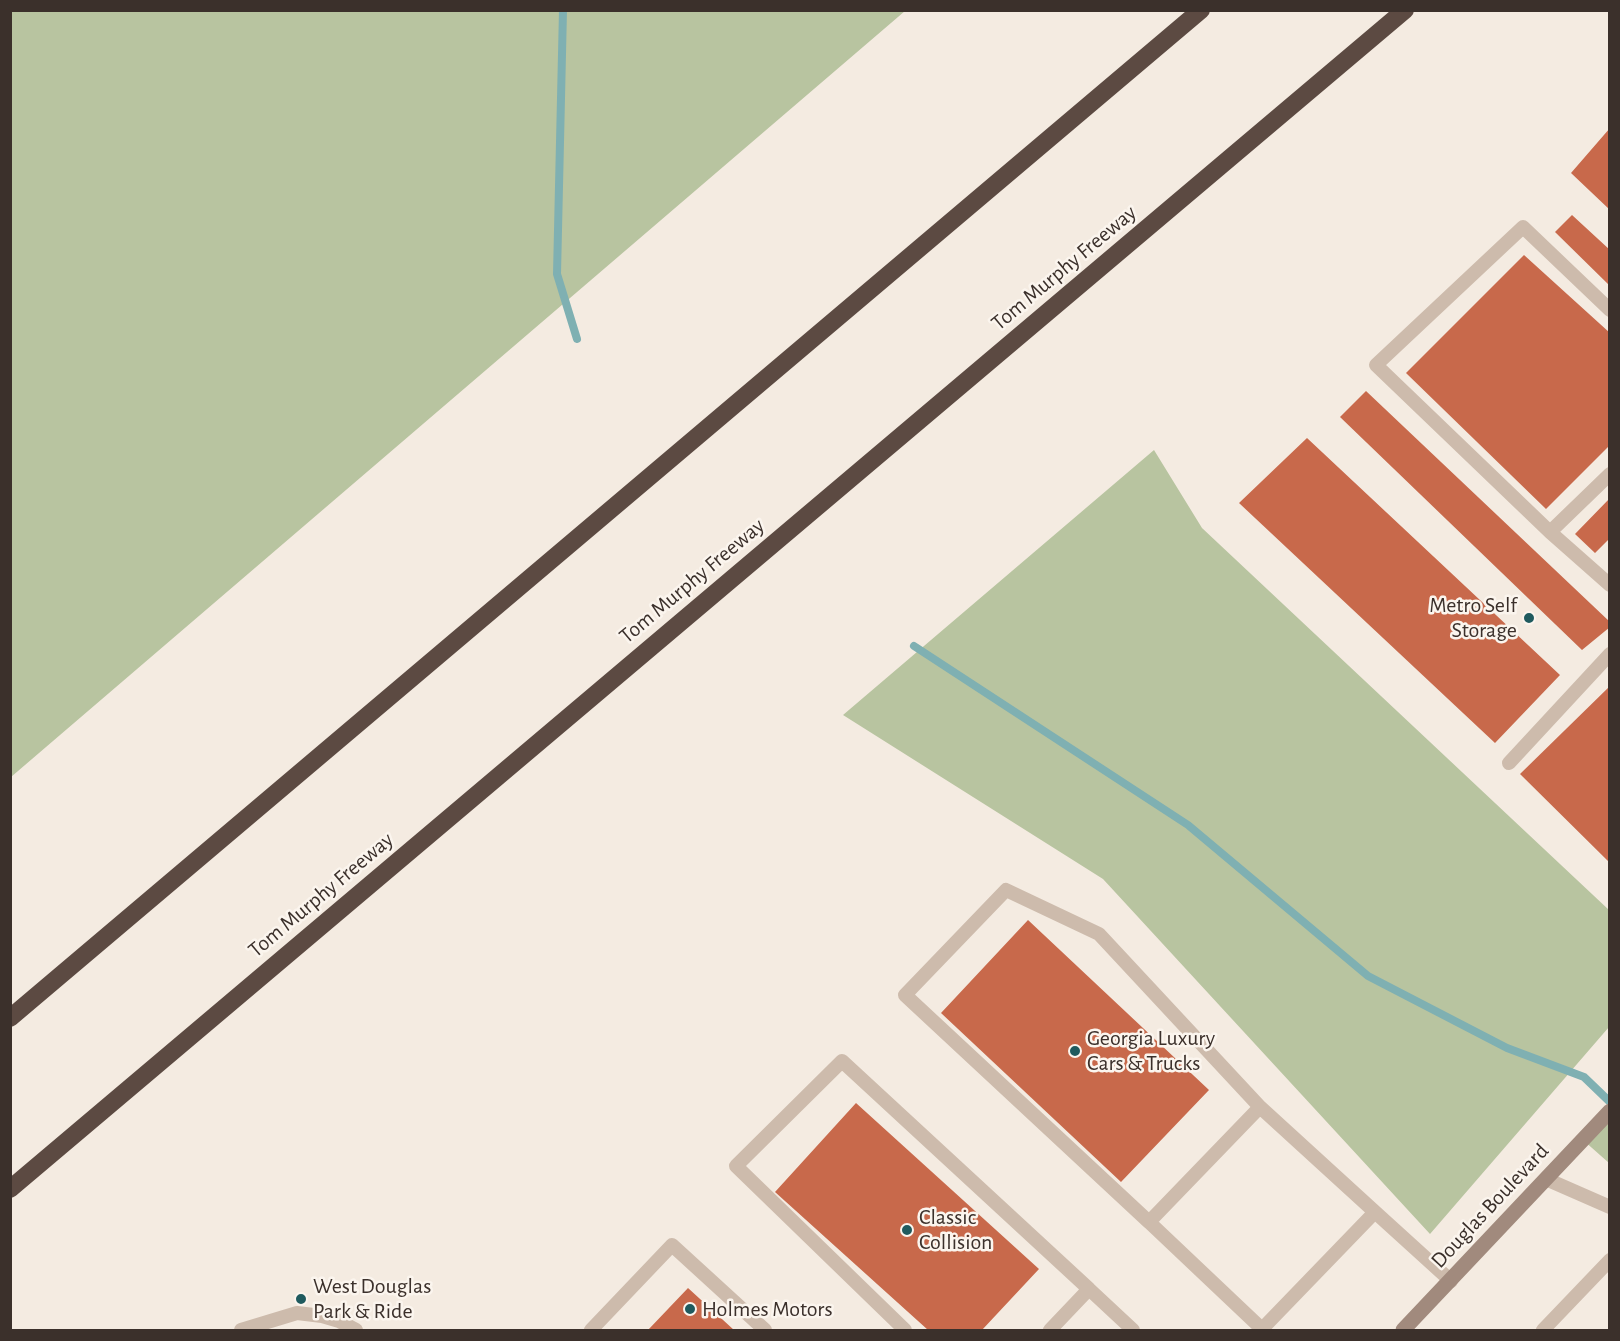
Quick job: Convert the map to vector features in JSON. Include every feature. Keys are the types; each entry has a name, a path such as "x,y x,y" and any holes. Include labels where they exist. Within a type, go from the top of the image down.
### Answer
{"highway":[{"path":"10,1018 1202,10"},
{"name":"Tom Murphy Freeway","path":"10,1189 1405,10"}],"main road":[{"name":"Douglas Boulevard","path":"1403,1330 1610,1111"}],"lane":[{"path":"1610,310 1523,227 1376,365 1550,532 1610,585"},
{"path":"1550,532 1610,474"},
{"path":"1509,763 1610,654"},
{"path":"1375,1212 1261,1330 905,994 1006,890 1099,934 1260,1107 1451,1281"},
{"path":"905,1330 736,1166 842,1061 1133,1330"},
{"path":"1149,1222 1260,1107"},
{"path":"1546,1179 1610,1207"},
{"path":"591,1330 672,1245 765,1330"},
{"path":"1543,1330 1610,1260"},
{"path":"1050,1330 1089,1289"},
{"path":"241,1330 259,1327 297,1313 322,1316 340,1326 356,1330"}],"green space":[{"path":"11,10 905,10 905,11 11,777"},
{"path":"1154,450 1202,528 1609,910 1609,1027 1430,1234 1103,879 843,715"},
{"path":"1609,1111 1609,1163 1583,1140"}],"building":[{"path":"1610,128 1610,210 1571,173"},
{"path":"1572,215 1610,250 1610,286 1555,232"},
{"path":"1524,255 1610,333 1610,445 1546,509 1406,373"},
{"path":"1366,391 1610,622 1610,627 1582,650 1340,417"},
{"path":"1307,438 1560,675 1495,743 1239,503"},
{"path":"1610,498 1610,538 1595,553 1575,534"},
{"path":"1610,686 1610,863 1520,774"},
{"name":"Georgia Luxury Cars & Trucks","path":"1028,920 1209,1090 1121,1182 941,1013"},
{"name":"Classic Collision","path":"856,1103 1039,1269 982,1330 928,1330 775,1192"},
{"name":"Holmes Motors","path":"688,1288 734,1330 648,1330"}],"waterway":[{"path":"563,10 557,274 577,339"},
{"path":"914,646 1188,825 1368,976 1507,1048 1584,1077 1610,1102"}],"place":[{"name":"Metro Self Storage","path":"1529,618"},
{"name":"Georgia Luxury Cars & Trucks","path":"1075,1051"},
{"name":"Classic Collision","path":"907,1230"},
{"name":"West Douglas Park & Ride","path":"301,1299"},
{"name":"Holmes Motors","path":"690,1309"}]}
